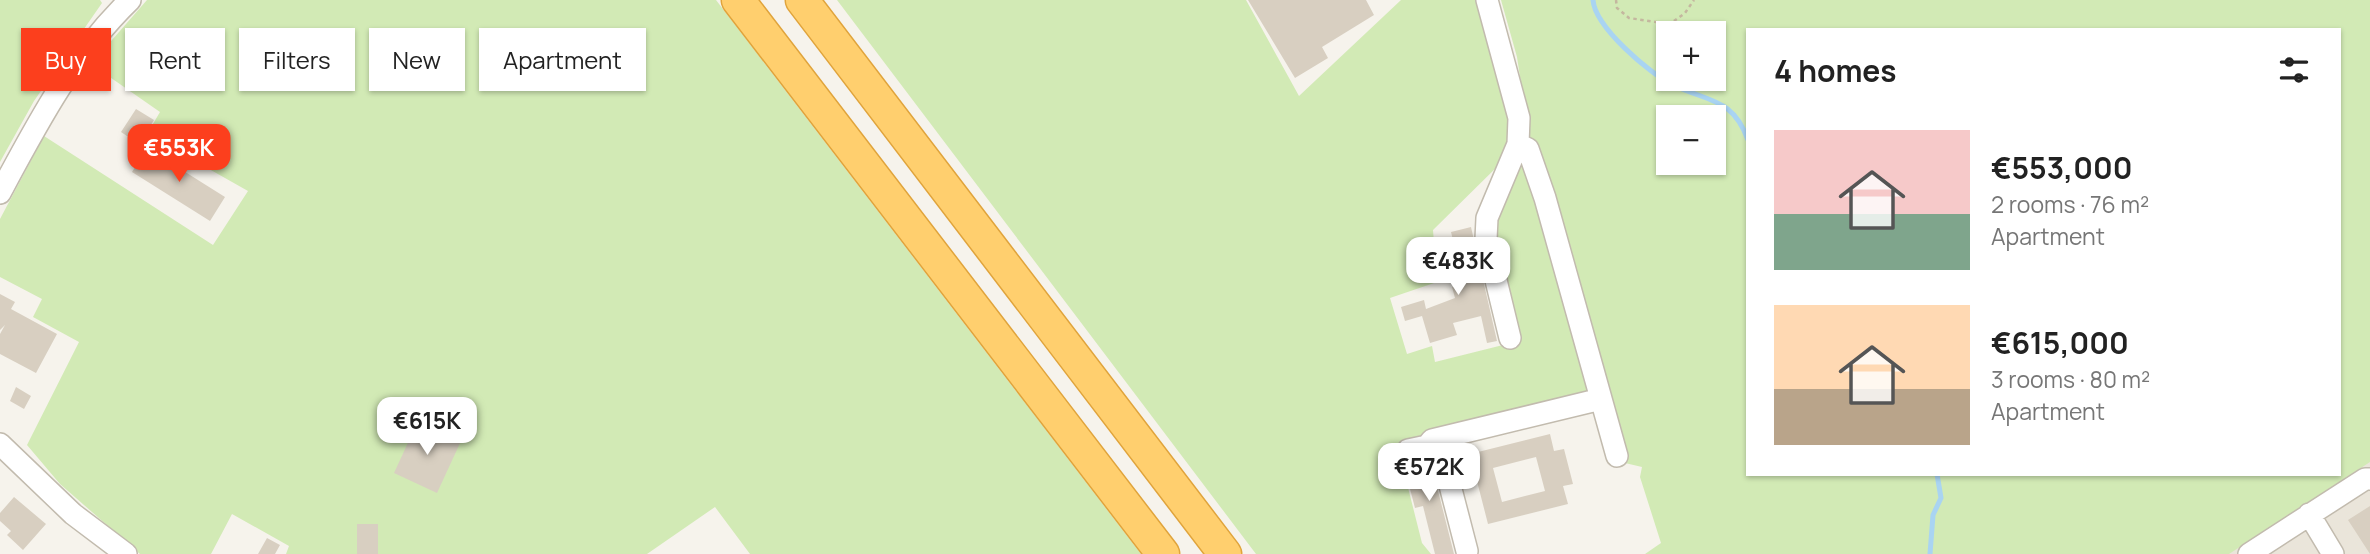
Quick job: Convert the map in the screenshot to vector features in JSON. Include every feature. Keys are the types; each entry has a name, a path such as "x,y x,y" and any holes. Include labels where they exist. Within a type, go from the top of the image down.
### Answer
{"highway":[{"path":"738,0 1163,554"},
{"path":"802,0 1225,554"}],"street":[{"path":"0,193 40,118 73,65 130,0"},
{"path":"1487,0 1519,118 1518,144 1487,218 1486,228 1486,239 1510,338"},
{"path":"1518,144 1528,149 1545,198 1617,456"},
{"path":"1408,450 1427,446 1438,439 1601,399"},
{"path":"1438,439 1467,551"},
{"path":"0,443 73,514 126,554"},
{"path":"2249,554 2365,479 2370,479"},
{"path":"2309,514 2333,554"}],"path":[{"path":"1616,0 1617,8 1629,18 1670,24 1685,13 1694,0"}],"shaded area":[{"path":"2370,459 2370,554 2228,554"}],"green space":[{"path":"0,0 100,0 102,3 85,28 21,28 21,91 41,91 0,162"},
{"path":"147,0 716,0 1141,554 750,554 715,507 647,554 286,554 289,546 232,514 211,554 140,554 60,484 27,445 79,342 33,317 42,299 0,277 0,219 44,136 213,245 248,191 147,134 160,112 130,91 225,91 225,28 125,28 125,88 111,78 111,41"},
{"path":"837,0 1246,0 1299,96 1401,0 1484,0 1512,129 1505,159 1433,230 1437,282 1390,298 1407,354 1432,346 1435,362 1519,341 1492,222 1518,157 1526,155 1592,396 1397,444 1422,543 1431,554 1256,554"},
{"path":"1501,0 2370,0 2370,462 2229,554 1645,554 1661,543 1640,477 1642,467 1625,463 1552,184 1540,149 1529,137 1517,57"}],"building":[{"path":"1248,0 1366,0 1374,15 1322,47 1328,58 1295,78"},
{"path":"136,109 154,120 139,144 121,132"},
{"path":"147,148 225,197 210,221 132,172"},
{"path":"1471,227 1497,341 1487,343 1481,316 1453,323 1457,335 1430,343 1422,316 1405,321 1401,307 1424,300 1426,309 1455,298 1452,287 1464,284 1451,232"},
{"path":"0,294 15,302 11,309 57,334 36,373 0,354 0,334 5,325 0,330"},
{"path":"16,387 31,396 24,409 10,401"},
{"path":"418,421 461,441 437,493 394,473"},
{"path":"1550,434 1554,451 1564,449 1573,484 1563,486 1568,504 1488,524 1470,454","holes":["1536,457 1545,491 1502,502 1493,468"]},
{"path":"1430,459 1454,554 1435,554 1423,506 1415,508 1403,462"},
{"path":"14,497 46,524 23,550 7,535 11,531 0,521 0,513"},
{"path":"2370,506 2370,554 2348,520"},
{"path":"357,524 378,524 378,554 357,554"},
{"path":"267,538 280,545 275,554 258,554"}],"waterway":[{"path":"1593,0 1603,23 1638,60 1673,85 1727,109 1735,116 1746,135"},
{"path":"1930,554 1933,515 1941,498 1937,476"}]}
